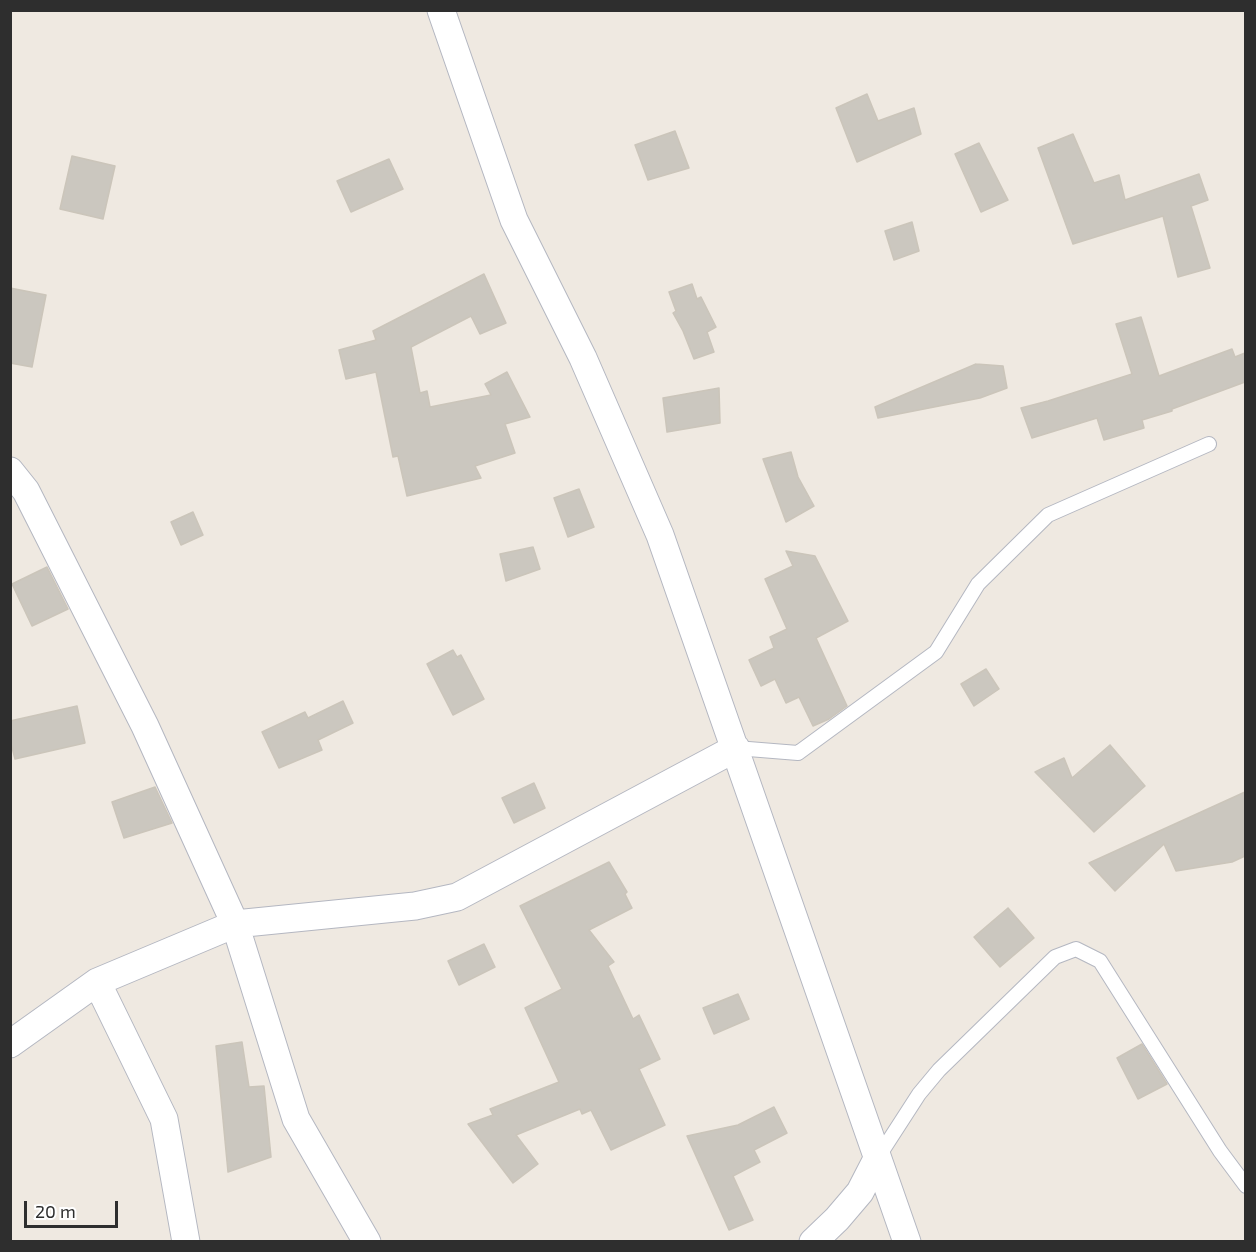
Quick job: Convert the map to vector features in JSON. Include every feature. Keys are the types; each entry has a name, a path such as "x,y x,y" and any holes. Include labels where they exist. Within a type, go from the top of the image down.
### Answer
{"street":[{"path":"441,10 514,220 583,358 660,535 907,1242"},
{"path":"10,471 26,491 145,726 235,924 297,1119 367,1242"},
{"path":"10,1044 97,982 235,924 415,906 457,897 736,748"},
{"path":"97,982 164,1119 186,1242"},
{"path":"813,1242 860,1192 878,1159"}],"lane":[{"path":"736,748 798,753 936,652 978,584 1048,515 1209,444"},
{"path":"878,1159 919,1094 939,1070 1055,957 1076,949 1100,961 1220,1151 1245,1186"}],"building":[{"path":"867,94 878,121 914,108 921,134 857,162 836,108"},
{"path":"675,131 689,168 648,180 635,145"},
{"path":"1073,134 1094,183 1119,175 1125,200 1199,174 1208,200 1191,206 1210,268 1178,277 1163,216 1073,244 1038,148"},
{"path":"979,143 1008,200 981,212 955,154"},
{"path":"72,156 115,166 103,219 60,209"},
{"path":"389,159 403,189 351,212 337,181"},
{"path":"912,222 919,251 894,260 885,231"},
{"path":"484,274 506,323 480,334 471,316 411,347 420,393 427,391 430,407 491,395 485,384 507,372 530,417 505,424 515,453 475,466 481,478 407,496 398,456 393,457 376,372 346,379 339,350 376,340 373,331"},
{"path":"692,284 697,299 701,297 716,327 707,332 714,352 694,359 673,313 676,311 669,292"},
{"path":"10,288 46,295 32,367 10,363"},
{"path":"1141,317 1159,376 1232,349 1235,357 1245,353 1245,382 1172,409 1172,411 1142,420 1144,428 1104,440 1097,418 1032,438 1021,408 1132,374 1116,324"},
{"path":"976,364 1003,366 1007,388 980,398 878,418 875,407"},
{"path":"719,388 720,423 667,432 663,398"},
{"path":"791,452 798,477 814,506 786,522 763,459"},
{"path":"579,489 594,527 568,537 554,498"},
{"path":"193,512 203,535 181,545 171,522"},
{"path":"533,547 540,569 506,581 500,554"},
{"path":"786,551 815,556 848,621 816,638 847,706 829,719 813,726 799,697 786,703 775,679 761,686 749,660 774,648 770,637 787,629 765,579 793,566"},
{"path":"47,567 68,609 32,626 12,584"},
{"path":"453,650 457,657 461,655 484,699 453,715 427,664"},
{"path":"986,669 999,689 974,706 961,684"},
{"path":"343,701 353,723 318,740 322,750 279,768 262,732 305,712 308,718"},
{"path":"77,706 85,743 15,759 10,740 10,721"},
{"path":"1110,745 1145,786 1094,832 1035,772 1064,758 1072,778"},
{"path":"534,783 545,808 514,823 502,798"},
{"path":"155,787 172,823 124,838 112,802"},
{"path":"1245,792 1245,856 1232,862 1176,871 1164,844 1115,891 1089,863"},
{"path":"609,862 627,892 625,894 632,908 589,930 614,962 608,966 633,1019 639,1015 660,1059 639,1069 665,1125 611,1150 591,1110 582,1114 580,1109 516,1135 538,1164 513,1183 468,1124 493,1115 490,1109 559,1082 525,1008 562,989 520,906"},
{"path":"1008,908 1034,938 1000,967 974,937"},
{"path":"484,944 495,967 459,985 448,961"},
{"path":"738,994 749,1019 714,1034 703,1008"},
{"path":"242,1042 249,1087 264,1086 271,1157 228,1172 216,1046"},
{"path":"1142,1044 1167,1084 1138,1099 1117,1058"},
{"path":"774,1107 787,1133 754,1150 760,1162 733,1176 753,1220 729,1230 687,1136 738,1125"}]}
